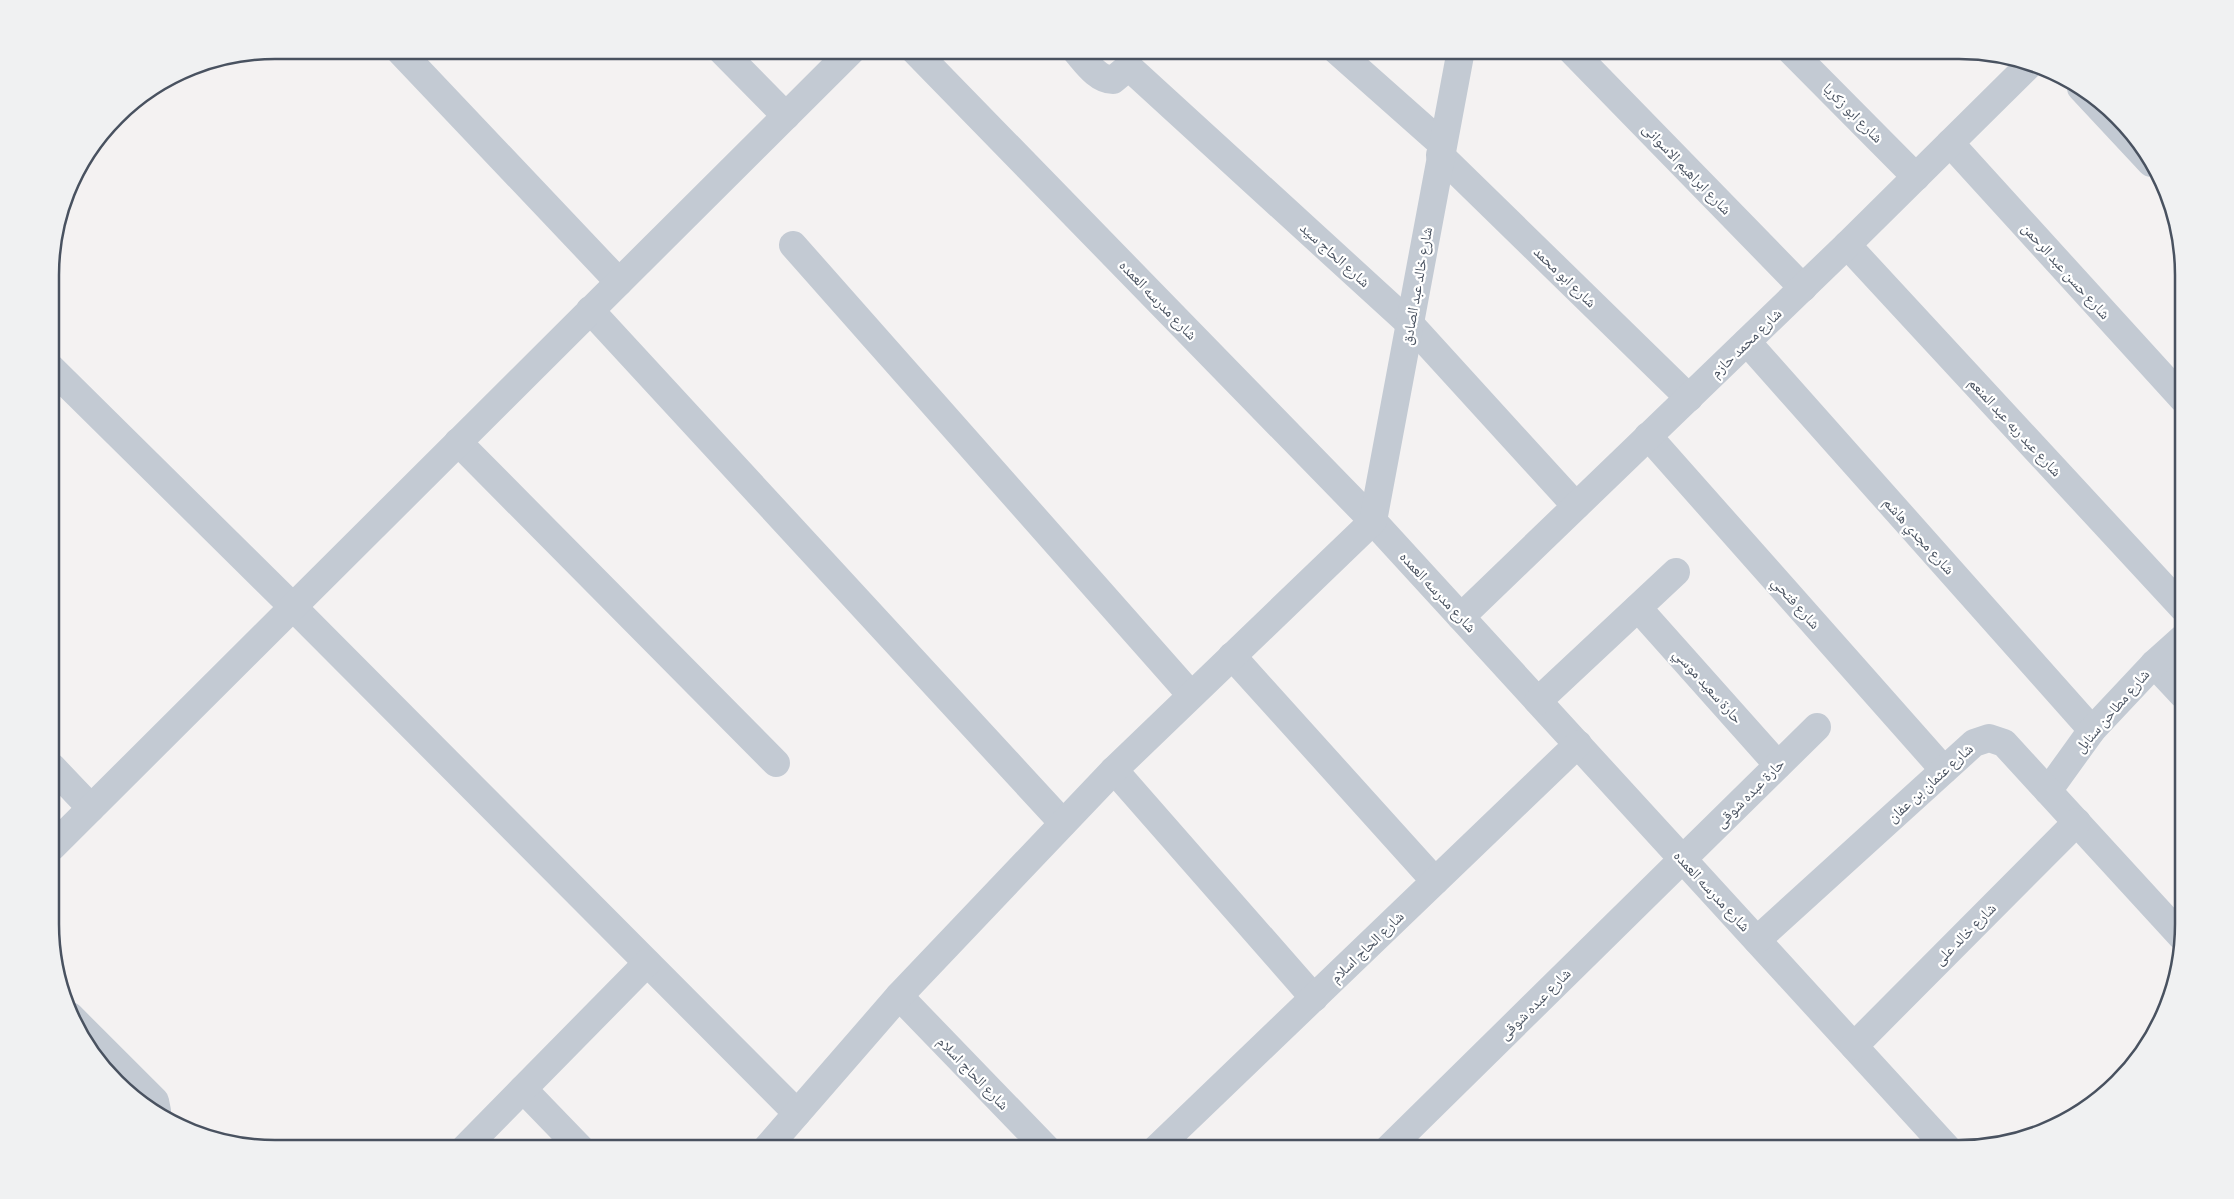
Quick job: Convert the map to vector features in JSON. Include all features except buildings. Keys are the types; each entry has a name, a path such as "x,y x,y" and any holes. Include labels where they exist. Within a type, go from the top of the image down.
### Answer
{"street":[{"path":"408,59 619,282"},
{"path":"730,59 786,116"},
{"path":"59,840 843,59"},
{"name":"شارع مدرسه العمده","path":"923,59 1372,521 1941,1140"},
{"name":"شارع الحاج سيد","path":"1083,59 1100,76 1106,79 1113,80 1125,70 1132,70 1410,324 1576,506"},
{"name":"شارع ابو محمد","path":"1346,59 1442,150 1688,398"},
{"name":"شارع خالد عبد الصادق","path":"1372,521 1459,59"},
{"name":"شارع ابراهيم الاسوانى","path":"1580,59 1803,288"},
{"name":"شارع ابو زكريا","path":"1799,59 1916,176"},
{"name":"شارع محمد حازم","path":"1461,617 1847,245 1950,143 2020,67"},
{"name":"شارع حسن عبد الرحمن","path":"1950,143 2175,391"},
{"path":"793,245 1191,695"},
{"name":"شارع عبد ربه عبد المنعم","path":"1847,245 2175,599"},
{"path":"590,310 1063,823"},
{"name":"شارع مجدي هاشم","path":"1747,342 2092,730"},
{"path":"59,376 293,607 797,1113"},
{"name":"شارع فتحي","path":"1648,436 1944,770"},
{"path":"458,442 776,763"},
{"path":"774,1140 899,996 1114,770 1372,521"},
{"path":"1538,701 1676,572"},
{"name":"حارة سعيد موسي","path":"1638,608 1778,765"},
{"name":"شارع مطاحن سنابل","path":"2048,791 2092,730 2154,664 2175,645"},
{"path":"1232,656 1435,881"},
{"path":"2154,664 2175,686"},
{"name":"حارة عبده شوقى","path":"1683,859 1816,727"},
{"name":"شارع عثمان بن عفان","path":"1757,940 1974,743 1989,738 1997,739 2004,743 2175,929"},
{"name":"شارع الحاج اسلام","path":"1165,1140 1578,744"},
{"path":"1114,770 1314,998"},
{"path":"59,774 91,808"},
{"name":"شارع خالد على","path":"1854,1046 2077,822"},
{"name":"شارع عبده شوقى","path":"1397,1140 1683,859"},
{"path":"473,1140 647,963"},
{"name":"شارع الحاج اسلام","path":"899,996 1038,1140"},
{"path":"91,1037 155,1101 156,1104"},
{"path":"523,1089 572,1140"}]}
